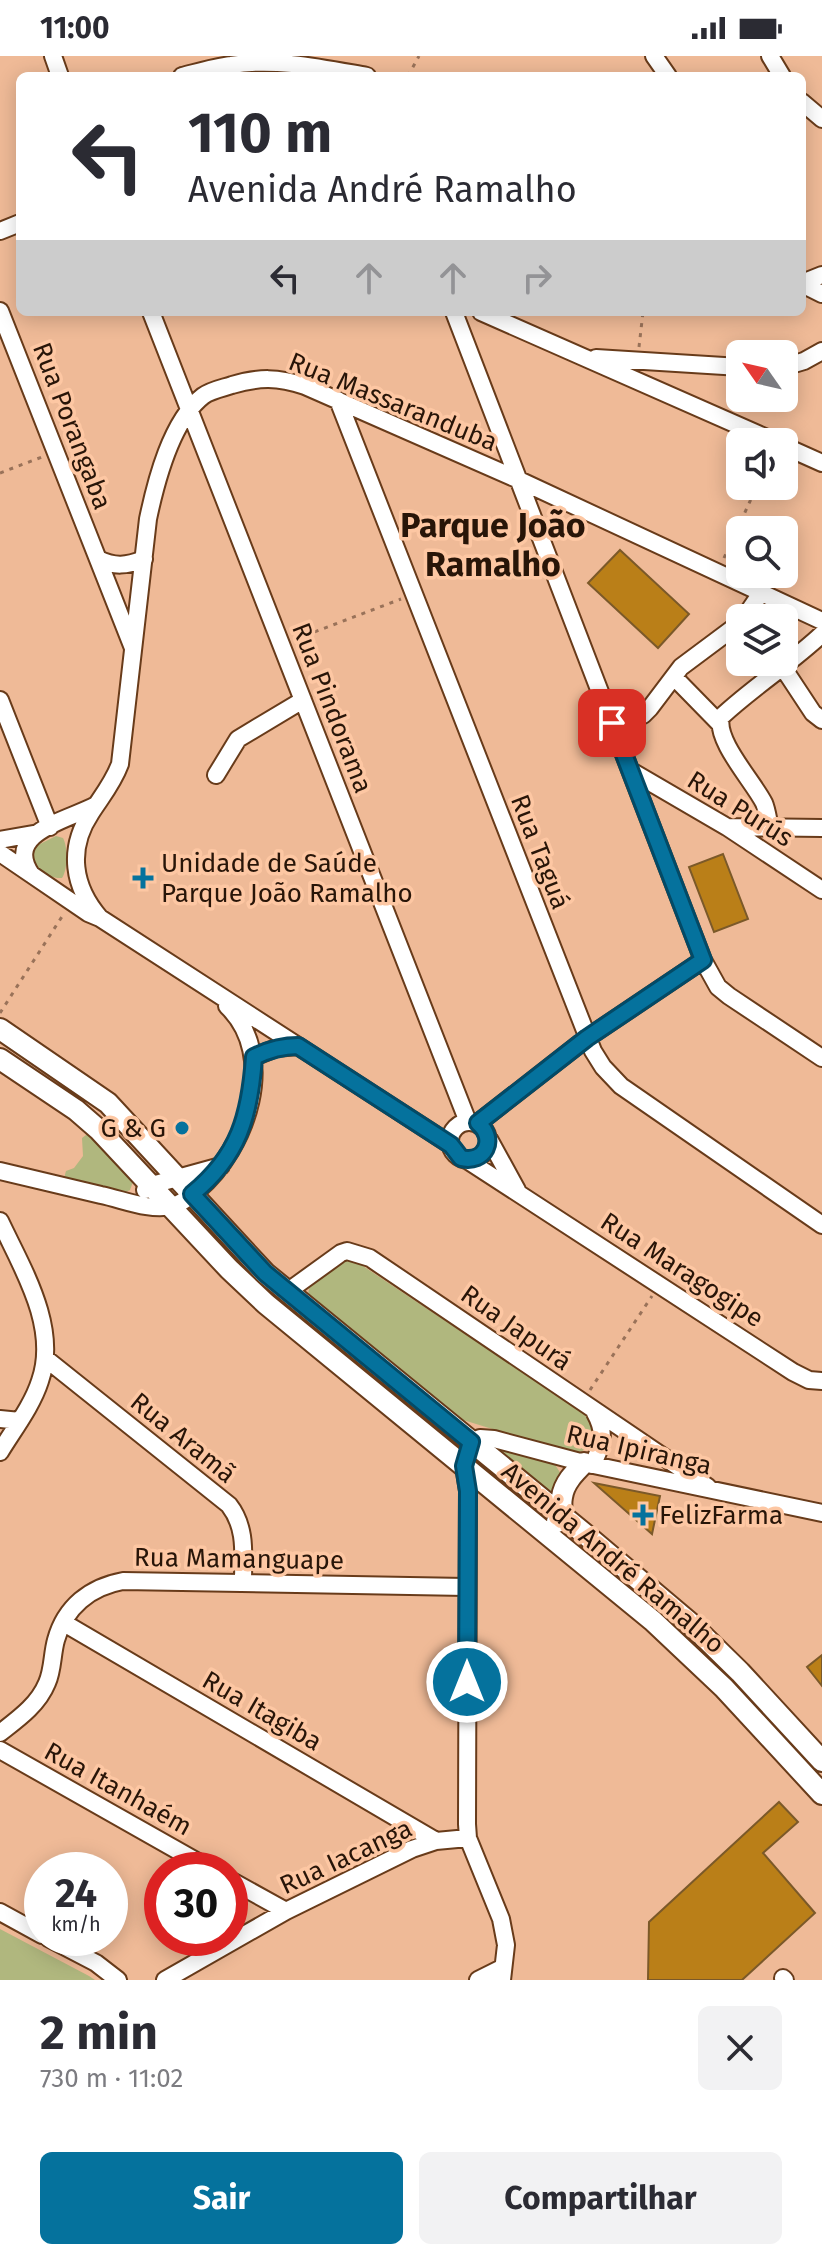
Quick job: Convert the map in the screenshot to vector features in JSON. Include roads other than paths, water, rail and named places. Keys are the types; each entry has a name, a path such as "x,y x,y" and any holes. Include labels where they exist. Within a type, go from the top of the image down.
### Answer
{"main road":[{"name":"Avenida André Ramalho","path":"0,1029 78,1080 119,1113 244,1252 287,1292 690,1623 822,1761"},
{"name":"Avenida André Ramalho","path":"0,1059 68,1104 99,1130 266,1304 642,1611 702,1666 822,1794"},
{"path":"99,1130 119,1113"},
{"path":"545,1531 552,1529 562,1516 565,1486 588,1464"}],"street":[{"path":"199,72 254,59 343,72"},
{"path":"806,105 822,119"},
{"name":"Rua Porangaba","path":"0,311 134,649"},
{"name":"Rua Pindorama","path":"153,316 303,700 463,1130"},
{"path":"456,316 703,960 718,987 822,1058"},
{"path":"490,316 745,428"},
{"path":"798,363 822,351"},
{"path":"586,357 726,366"},
{"name":"Rua Massaranduba","path":"77,844 85,823 114,779 120,764 154,492 170,446 190,409 205,394 252,379 268,377 305,386 338,400 519,480 822,621"},
{"name":"Rua Taguá","path":"338,400 587,1038 603,1067 621,1086 822,1225"},
{"path":"798,452 822,463"},
{"path":"98,559 127,566 144,559"},
{"path":"754,604 761,593"},
{"path":"612,723 643,715 696,655 726,633"},
{"path":"798,656 822,634"},
{"path":"719,723 721,717 769,676"},
{"path":"789,676 813,713 822,720"},
{"path":"674,677 719,723 734,758 765,806 770,828"},
{"path":"0,700 52,826 69,833 77,844 75,871 85,897 100,918"},
{"path":"216,775 238,739 303,700"},
{"name":"Rua Purús","path":"631,771 727,827 822,890"},
{"path":"0,840 33,834 97,804"},
{"path":"727,827 822,828"},
{"path":"31,874 26,867 24,851 33,834"},
{"path":"0,853 427,1131 463,1130 487,1133 488,1146 480,1157 467,1160 455,1154 463,1130 587,1038 703,960"},
{"path":"48,886 66,882 75,871"},
{"path":"126,1201 152,1185 186,1187 221,1166 241,1131 248,1111 254,1057 240,1020 212,991"},
{"path":"254,1057 276,1048 298,1046"},
{"name":"Rua Maragogipe","path":"489,1139 518,1192"},
{"name":"Rua Maragogipe","path":"467,1160 793,1372 809,1380 822,1381"},
{"path":"0,1171 146,1207 171,1206 184,1201 186,1187"},
{"path":"0,1221 32,1288 44,1337 45,1358 41,1380 0,1452"},
{"name":"Rua Japurá","path":"287,1292 341,1253 347,1251 370,1258 716,1492"},
{"name":"Rua Aramã","path":"45,1358 229,1505 238,1517 242,1531 243,1583"},
{"path":"587,1407 604,1434 602,1448 588,1464"},
{"path":"0,1419 20,1421"},
{"name":"Rua Ipiranga","path":"471,1442 480,1438 494,1439 588,1464 822,1513"},
{"path":"471,1442 464,1466 468,1491 468,1838 501,1919 506,1945 502,1974 478,1980"},
{"name":"Rua Mamanguape","path":"0,1733 30,1708 41,1694 48,1681 56,1639 64,1623 90,1592 110,1583 466,1587"},
{"name":"Rua Itagiba","path":"64,1623 436,1841"},
{"name":"Rua Itanhaém","path":"0,1750 180,1852"},
{"name":"Rua Iacanga","path":"165,1980 286,1911 412,1849 436,1841 468,1838"},
{"path":"248,1890 286,1911"},
{"path":"0,1912 24,1925"},
{"path":"83,1956 118,1980"}],"place":[{"name":"Unidade de Saúde Parque João Ramalho","path":"143,878"},
{"name":"G & G","path":"182,1128"},
{"name":"FelizFarma","path":"643,1515"}],"district":[{"name":"Parque João Ramalho","path":"493,544"}]}
